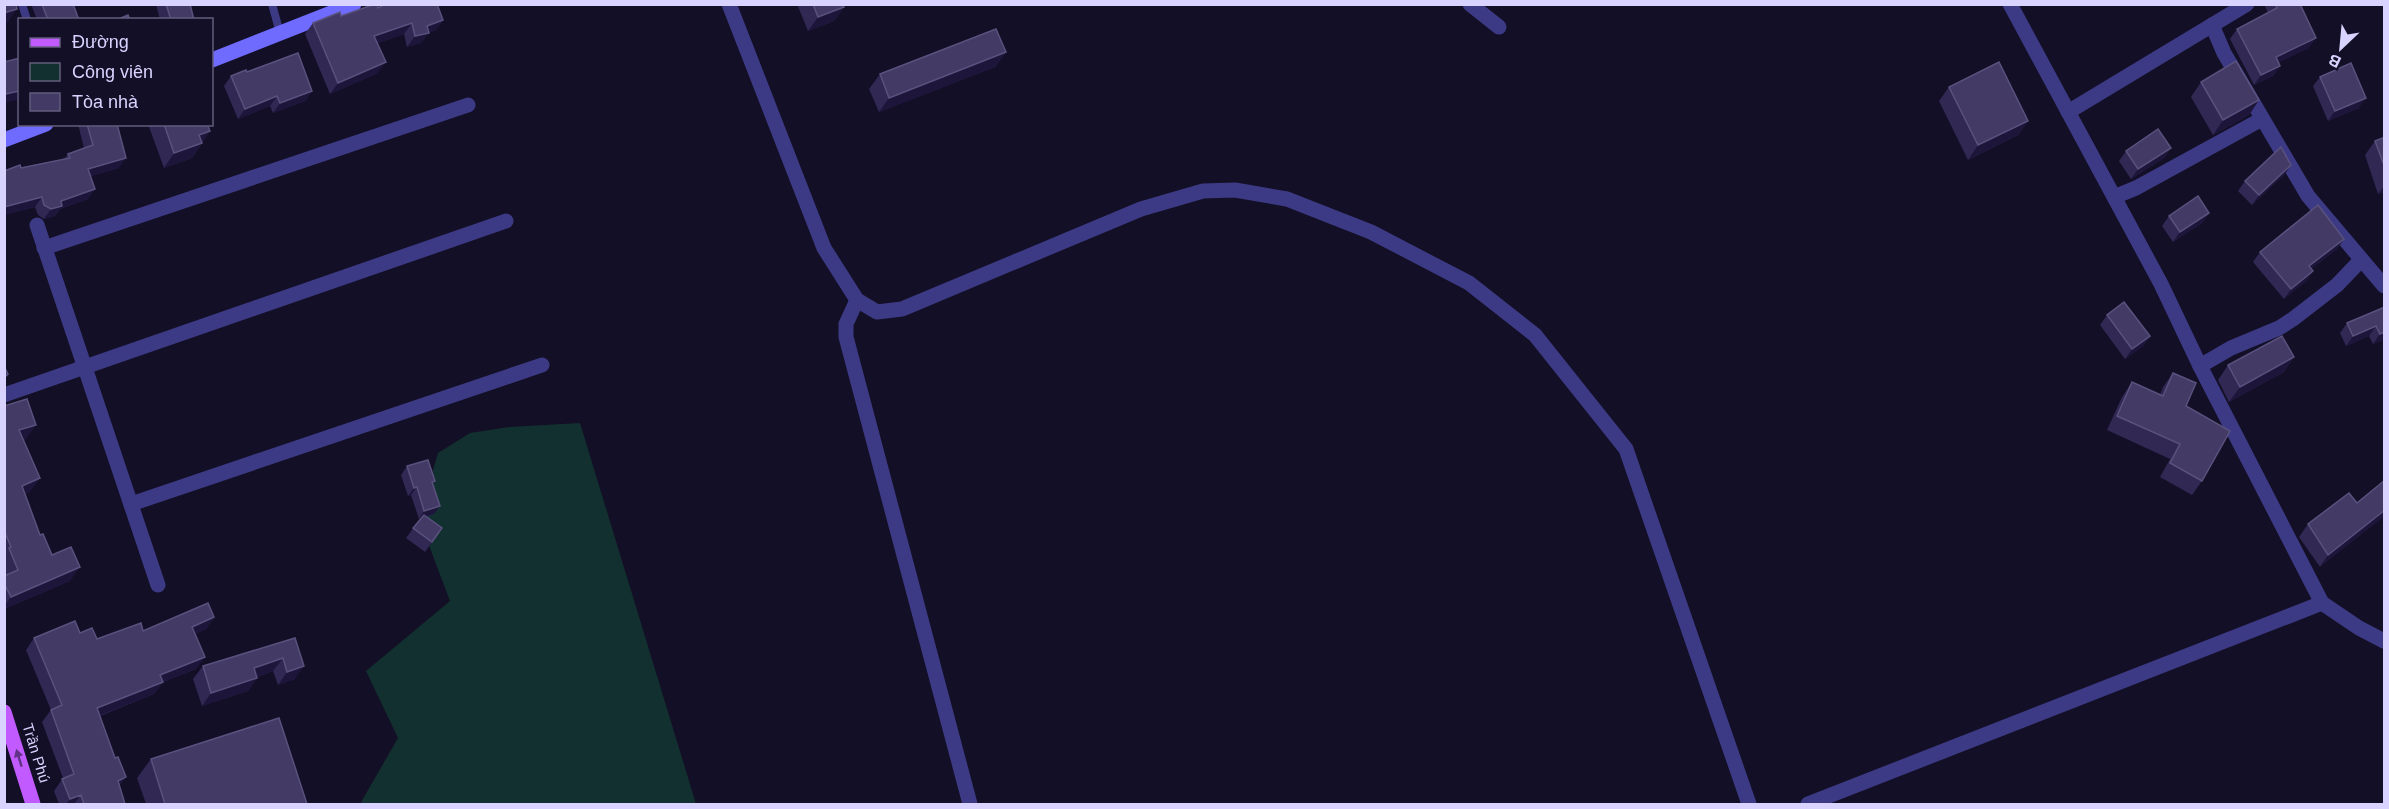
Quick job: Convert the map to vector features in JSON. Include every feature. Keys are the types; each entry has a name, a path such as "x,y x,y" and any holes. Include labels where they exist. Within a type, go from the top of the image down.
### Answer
{"main road":[{"name":"Trần Phú","path":"4,712 33,804"}],"street":[{"path":"213,60 354,4"},
{"path":"729,4 824,248 857,300 877,312 902,309 1141,209 1203,191 1235,190 1287,199 1371,232 1469,283 1535,335 1626,449 1749,804"},
{"path":"1470,4 1499,27"},
{"path":"2010,4 2161,284 2200,366 2322,603 2359,628 2385,641"},
{"path":"2068,112 2247,4"},
{"path":"2212,25 2224,53 2308,196 2385,286"},
{"path":"44,248 468,105"},
{"path":"2114,197 2136,188 2262,118"},
{"path":"4,140 41,126"},
{"path":"4,394 506,221"},
{"path":"37,225 158,585"},
{"path":"2200,366 2231,348 2279,328 2293,319 2337,285 2361,260"},
{"path":"857,300 846,324 846,337 970,804"},
{"path":"131,504 543,365"},
{"path":"1808,804 2322,603"}],"lane":[{"path":"272,4 280,33"}],"green space":[{"path":"580,423 696,804 360,804 398,738 366,671 450,601 419,519 438,453 470,433 509,427"}],"building":[{"path":"4,4 16,4 17,9 4,13"},
{"path":"42,4 73,4 78,18 47,18"},
{"path":"166,4 190,4 194,18 170,18"},
{"path":"375,4 378,8 386,4 437,4 443,20 427,26 429,33 415,36 412,23 374,36 386,62 338,83 313,23 340,12 341,16"},
{"path":"813,4 843,4 844,7 818,17"},
{"path":"2275,4 2300,4 2316,38 2276,57 2280,66 2261,75 2237,29 2277,8"},
{"path":"996,29 1006,52 889,98 880,74"},
{"path":"298,53 312,91 280,103 277,96 245,109 231,76"},
{"path":"18,58 18,91 5,94 4,62"},
{"path":"2236,61 2259,100 2223,120 2201,82"},
{"path":"1999,62 2028,121 1978,145 1949,87"},
{"path":"2351,63 2366,98 2335,111 2320,77"},
{"path":"88,126 118,126 126,158 88,169 95,189 61,201 62,206 51,209 44,205 42,197 4,207 4,171 20,165 21,168 70,158 68,154 93,145"},
{"path":"165,126 208,126 210,131 199,135 202,143 174,153"},
{"path":"2158,129 2171,148 2138,169 2126,151"},
{"path":"2385,137 2385,168 2375,141"},
{"path":"2281,147 2291,165 2259,195 2245,181"},
{"path":"2198,196 2209,213 2180,232 2169,216"},
{"path":"2318,205 2344,239 2309,266 2313,271 2291,289 2260,252"},
{"path":"2124,302 2150,336 2132,349 2107,315"},
{"path":"2385,307 2385,332 2380,334 2376,326 2353,336 2347,323"},
{"path":"2282,336 2294,357 2240,387 2228,365"},
{"path":"4,366 8,374 4,378"},
{"path":"2173,373 2196,383 2186,406 2230,431 2202,481 2170,463 2180,444 2117,416 2132,382 2163,396"},
{"path":"27,399 36,425 19,430 40,478 22,486 40,535 43,534 52,555 71,547 80,567 11,597 4,583 4,576 18,570 4,530 4,406"},
{"path":"428,460 440,506 424,511 417,487 414,488 407,466"},
{"path":"2385,480 2385,510 2328,555 2308,524 2349,493 2357,503"},
{"path":"424,515 442,528 432,542 413,528"},
{"path":"208,603 214,617 192,627 205,657 160,675 163,682 97,708 115,758 118,757 126,777 118,781 125,804 84,804 81,795 70,799 62,779 74,774 51,710 62,705 34,638 75,621 80,633 92,628 97,639 141,623 143,631"},
{"path":"295,638 304,666 287,672 283,658 254,668 257,678 211,693 203,666"},
{"path":"279,718 307,804 165,804 151,759"}]}
